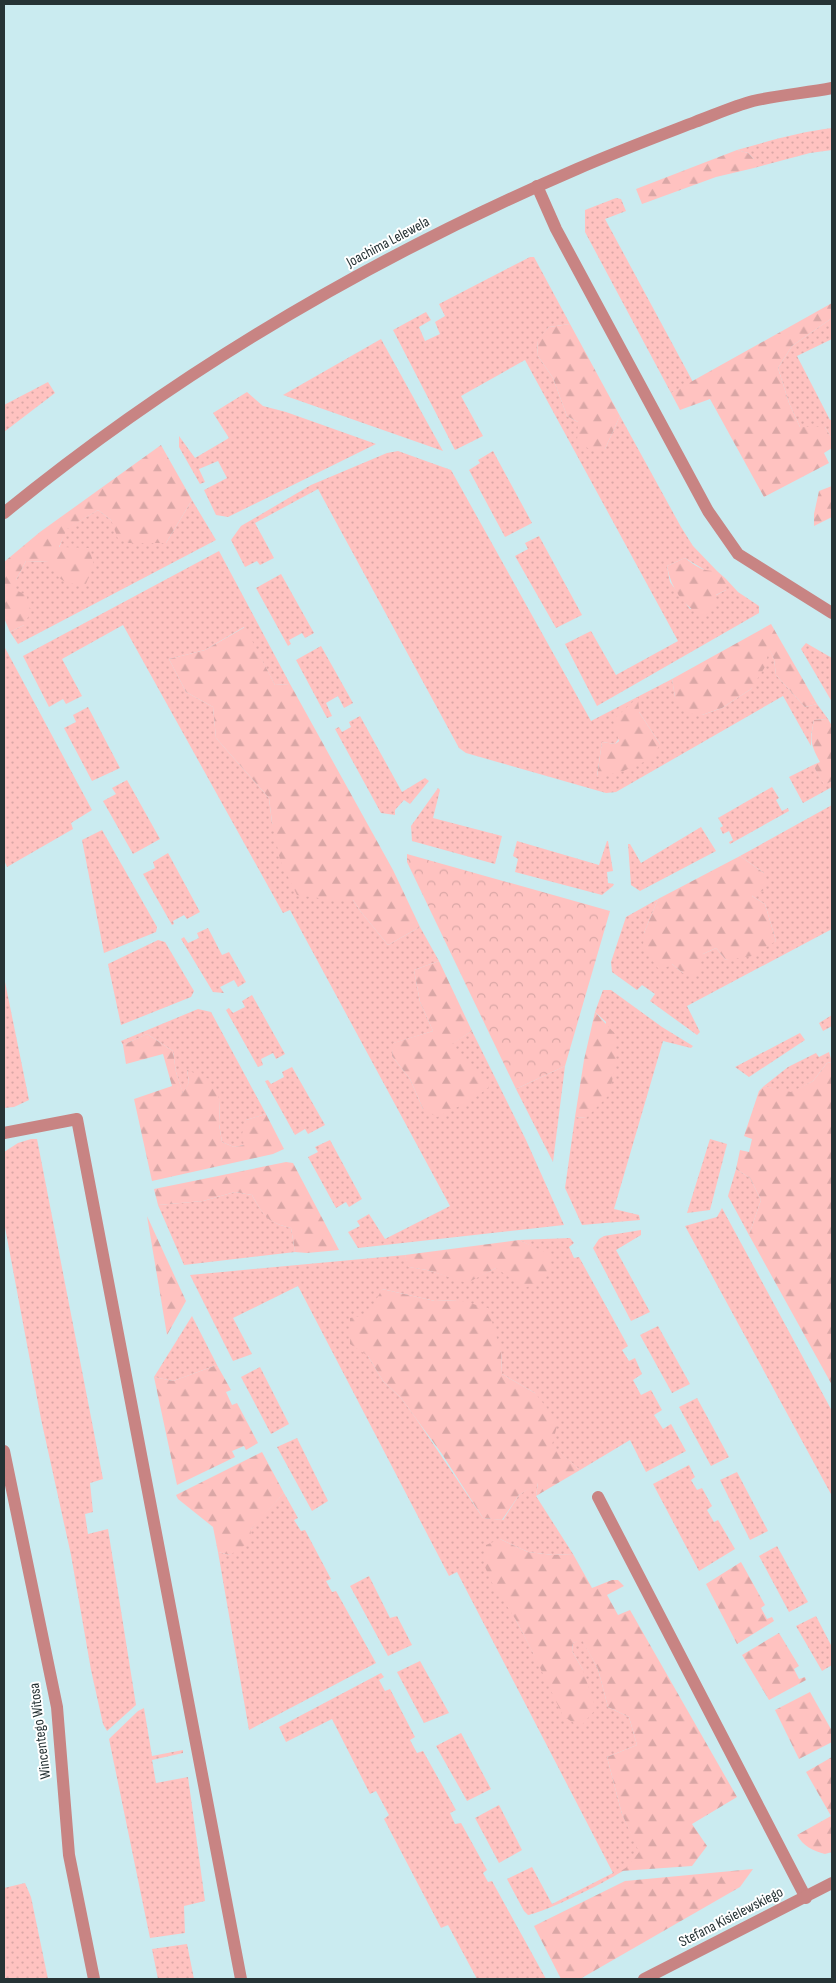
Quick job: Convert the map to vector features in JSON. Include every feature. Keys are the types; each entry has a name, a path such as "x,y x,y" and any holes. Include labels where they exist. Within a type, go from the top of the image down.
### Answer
{"street":[{"name":"Joachima Lelewela","path":"4,513 48,477 178,384 283,319 380,264 537,186 608,155 752,102 832,88"},
{"path":"537,186 556,229 708,511 738,554 832,613"},
{"path":"4,1133 77,1119 241,1979"},
{"name":"Wincentego Witosa","path":"4,1452 56,1707 69,1855 94,1979"},
{"path":"598,1497 806,1898"},
{"name":"Stefana Kisielewskiego","path":"644,1979 806,1898 832,1883"}],"green space":[{"path":"832,128 832,150 810,153 754,168 754,159 748,153 737,150 796,134"},
{"path":"737,150 748,153 754,159 754,168 716,177 642,204 636,189"},
{"path":"616,198 621,199 626,211 605,219 693,382 671,393 585,232 585,210"},
{"path":"530,257 534,257 570,324 549,327 537,341 538,356 553,378 567,416 578,422 605,449 620,416 681,527 693,546 717,571 708,572 685,558 667,566 670,582 690,609 726,590 726,579 738,592 759,606 759,613 597,706 565,644 591,631 616,675 678,641 525,360 461,396 483,436 455,450 393,330 426,312 431,320 419,327 425,341 440,334 435,322 445,316 439,304"},
{"path":"832,303 832,318 792,346 778,368 789,403 800,427 825,427 832,439 832,448 824,453 829,463 764,497 710,399 680,410 671,393"},
{"path":"832,318 832,339 797,356 830,420 832,419 832,439 825,427 800,427 789,403 778,368 792,346"},
{"path":"570,324 620,416 605,449 589,449 577,441 578,422 567,416 553,378 538,356 537,340 549,327"},
{"path":"381,339 443,451 283,395"},
{"path":"48,382 55,393 4,432 4,405"},
{"path":"247,392 263,406 286,412 376,444 228,517 216,515 204,490 227,478 218,461 199,469 205,482 200,484 179,447 179,436 195,458 229,438 213,413"},
{"path":"161,445 192,500 166,543 129,543 118,539 111,520 98,510 67,529 59,547 89,548 94,565 85,586 71,584 60,578 49,562 26,561 16,580 16,590 26,595 31,611 24,625 10,632 4,618 4,562 40,532"},
{"path":"398,451 451,470 591,721 672,679 675,697 702,715 722,708 751,689 769,648 774,659 776,675 805,707 817,704 828,719 814,720 811,746 783,696 616,792 606,793 466,753 459,748 318,489 255,523 274,558 260,565 257,561 245,567 231,540 241,526 311,485 387,453","holes":["639,712 660,744 597,776 602,742 615,744"]},
{"path":"493,451 532,523 505,537 469,470 480,463 478,460"},
{"path":"832,486 832,517 814,526 814,514 819,491"},
{"path":"192,500 216,540 18,644 10,632 24,625 16,591 16,580 26,561 49,562 59,548 66,529 98,510 111,520 129,543 166,543"},
{"path":"539,536 582,615 556,628 515,556 528,549 525,543"},
{"path":"219,551 290,684 275,685 244,627 205,650 169,659 186,692 213,707 216,738 269,798 272,823 333,900 353,900 388,945 420,927 439,961 414,970 420,1002 433,1031 394,1043 392,1056 410,1079 423,1109 488,1087 451,1044 472,1031 526,1140 564,1225 358,1248 348,1232 360,1226 357,1221 369,1214 385,1239 450,1206 290,910 283,913 123,625 62,659 82,696 66,704 63,699 49,707 23,656"},
{"path":"685,558 696,566 717,571 726,579 726,590 716,595 715,608 703,617 689,607 679,596 669,574 667,566"},
{"path":"281,574 314,633 305,638 302,633 289,640 291,644 288,646 256,588"},
{"path":"771,624 817,704 805,707 776,675 774,659 769,649 765,667 751,689 722,708 702,715 685,713 675,697 672,679"},
{"path":"245,627 275,685 290,684 393,870 420,927 388,945 353,900 333,900 297,895 280,860 269,798 216,738 213,707 186,692 169,659 205,650"},
{"path":"806,643 832,658 832,702 801,649"},
{"path":"4,646 92,810 71,823 73,829 7,867 4,860"},
{"path":"321,646 353,703 344,708 338,696 326,703 332,716 327,718 296,660"},
{"path":"638,697 639,712 660,744 653,758 621,772 597,777 602,742 615,744 619,741 613,720"},
{"path":"88,707 120,768 92,781 64,728 76,722 73,715"},
{"path":"360,716 402,792 425,778 429,781 410,804 404,800 395,810 395,815 381,813 335,729 339,727 342,732 351,727 349,722"},
{"path":"828,719 832,726 832,781 824,785 813,765 820,762 814,750 812,738 814,720"},
{"path":"813,765 824,784 832,781 832,787 803,803 789,777"},
{"path":"127,780 160,839 133,854 103,801 116,794 112,788"},
{"path":"772,787 779,798 776,800 782,811 788,808 789,811 730,844 729,842 733,840 729,831 723,834 720,828 723,826 718,818"},
{"path":"438,788 440,790 433,818 502,836 495,864 412,841 411,826"},
{"path":"832,805 832,929 687,1006 700,1032 697,1035 650,1001 655,994 642,985 637,990 612,972 611,962 626,917 658,899 644,933 672,964 683,973 703,954 716,948 726,960 776,941 765,904 752,896 764,873 740,856"},
{"path":"701,827 716,851 640,891 631,885 628,844 630,844 641,863"},
{"path":"102,830 157,927 156,932 104,953 82,840"},
{"path":"517,841 599,865 608,841 613,871 607,872 608,883 614,884 602,895 515,872 518,859 513,856"},
{"path":"168,853 200,912 187,919 184,915 173,921 174,924 172,925 143,874 155,868 153,862"},
{"path":"407,854 610,911 565,1066 516,1089 407,862"},
{"path":"740,856 764,873 766,889 752,896 765,904 776,941 752,956 726,960 716,948 703,954 698,975 683,973 672,964 660,971 643,948 644,933 658,899"},
{"path":"208,928 222,955 229,952 246,982 238,987 234,980 220,987 224,993 213,992 181,939 184,937 188,943 199,938 197,933"},
{"path":"158,940 165,942 194,991 191,997 121,1025 108,964"},
{"path":"439,961 472,1031 452,1044 489,1087 472,1100 437,1117 423,1109 410,1079 392,1056 393,1043 433,1031 420,1002 414,970"},
{"path":"4,977 29,1100 14,1107 4,1108"},
{"path":"603,990 611,990 662,1027 693,1046 691,1048 663,1041 614,1209 639,1215 640,1220 582,1225 565,1188 575,1117 586,1118 606,1022 595,1012"},
{"path":"252,995 285,1054 276,1059 273,1053 261,1059 263,1065 258,1067 226,1010 229,1008 233,1013 245,1007 242,1001"},
{"path":"198,1009 211,1012 266,1114 246,1120 244,1145 234,1147 222,1142 219,1124 220,1100 187,1070 189,1082 183,1094 176,1072 173,1051 147,1034 123,1045 121,1041"},
{"path":"595,1012 615,1034 616,1063 609,1095 586,1118 575,1117 584,1060"},
{"path":"832,1015 832,1026 823,1031 819,1023"},
{"path":"800,1033 805,1040 749,1077 735,1067"},
{"path":"147,1034 173,1051 176,1072 183,1093 189,1082 187,1070 209,1079 220,1100 219,1124 222,1142 234,1147 244,1145 242,1134 246,1120 266,1114 284,1149 273,1154 152,1181 134,1099 172,1086 163,1054 126,1064 123,1045"},
{"path":"829,1052 832,1062 827,1063 813,1081 791,1093 764,1086 788,1067 816,1053 819,1057"},
{"path":"832,1062 832,1385 749,1235 761,1200 750,1178 736,1169 740,1150 749,1152 752,1139 744,1136 759,1091 764,1086 791,1092 813,1081 827,1063"},
{"path":"565,1066 553,1162 516,1089"},
{"path":"292,1067 325,1125 308,1134 305,1129 295,1135 265,1081 268,1080 271,1084 284,1077 282,1072"},
{"path":"37,1139 103,1479 90,1483 93,1512 85,1514 88,1534 108,1529 136,1705 107,1731 103,1724 91,1670 71,1555 41,1419 4,1222 4,1152 18,1143"},
{"path":"710,1139 727,1144 710,1210 687,1213"},
{"path":"330,1140 362,1199 349,1207 346,1202 336,1208 308,1157 318,1152 315,1147"},
{"path":"286,1162 293,1163 339,1250 307,1253 295,1252 291,1228 276,1223 267,1217 252,1195 235,1192 203,1201 158,1205 154,1189"},
{"path":"736,1169 750,1178 761,1200 749,1235 728,1196"},
{"path":"235,1192 252,1195 271,1221 291,1228 295,1252 184,1265 158,1205 203,1201"},
{"path":"722,1208 832,1411 832,1496 685,1226 717,1217"},
{"path":"147,1216 186,1301 167,1335"},
{"path":"641,1230 641,1235 616,1250 650,1312 631,1321 593,1248 599,1239 604,1236"},
{"path":"570,1238 574,1243 569,1247 574,1258 579,1257 628,1346 622,1350 629,1361 635,1358 642,1374 633,1380 641,1395 651,1390 662,1410 654,1415 663,1429 671,1424 686,1451 646,1472 630,1440 580,1470 551,1445 535,1393 502,1374 501,1352 458,1300 435,1301 382,1289 368,1356 383,1381 401,1398 415,1417 483,1518 503,1520 519,1495 538,1482 536,1496 573,1554 553,1555 528,1552 500,1539 516,1620 548,1681 583,1670 572,1651 573,1643 582,1639 598,1669 608,1707 629,1717 637,1745 607,1757 622,1814 640,1852 627,1868 608,1880 564,1902 528,1915 507,1879 532,1867 552,1904 613,1873 457,1572 449,1576 298,1286 233,1318 252,1354 233,1361 190,1275 405,1255 409,1267 427,1270 467,1282 496,1268 549,1255 519,1240"},
{"path":"519,1240 549,1254 551,1274 525,1288 496,1268 467,1283 427,1270 408,1267 405,1255"},
{"path":"382,1289 435,1301 458,1300 488,1308 501,1352 502,1374 535,1393 558,1422 552,1445 580,1470 536,1496 538,1483 519,1495 502,1520 483,1518 442,1454 401,1398 383,1381 368,1356 350,1344 350,1318 368,1315"},
{"path":"192,1316 217,1365 173,1381 154,1377"},
{"path":"658,1326 690,1384 672,1393 640,1335"},
{"path":"217,1365 231,1390 226,1392 232,1405 237,1403 258,1443 246,1450 244,1446 232,1451 235,1457 177,1485 154,1377 173,1381"},
{"path":"260,1367 289,1424 271,1434 241,1377"},
{"path":"697,1398 729,1457 711,1466 679,1407"},
{"path":"297,1438 328,1501 312,1511 277,1447"},
{"path":"262,1452 284,1493 251,1529 250,1542 230,1555 218,1552 213,1527 178,1499 176,1495"},
{"path":"689,1465 695,1477 691,1480 697,1490 702,1488 712,1506 707,1510 714,1522 718,1520 735,1549 699,1571 653,1484"},
{"path":"737,1472 768,1531 750,1540 720,1480"},
{"path":"284,1493 298,1518 294,1520 301,1531 305,1530 331,1579 326,1581 332,1592 336,1591 376,1663 249,1730 218,1552 230,1555 259,1519"},
{"path":"500,1539 528,1552 553,1555 573,1554 592,1588 612,1580 618,1580 624,1586 607,1595 618,1615 630,1610 737,1797 692,1824 707,1846 692,1866 621,1871 627,1867 639,1852 622,1814 607,1757 637,1745 629,1717 608,1707 598,1669 582,1640 573,1643 572,1651 583,1670 596,1709 580,1727 563,1716 516,1620 492,1583 485,1567 486,1545"},
{"path":"777,1546 808,1602 789,1612 759,1556"},
{"path":"741,1562 765,1605 761,1608 767,1619 772,1617 774,1621 737,1644 706,1584"},
{"path":"369,1576 390,1618 397,1616 412,1645 388,1656 350,1586"},
{"path":"816,1616 832,1647 832,1665 822,1671 796,1626"},
{"path":"779,1633 799,1666 794,1669 799,1679 805,1677 806,1680 769,1700 742,1655"},
{"path":"420,1661 449,1713 424,1723 397,1672"},
{"path":"381,1673 384,1677 379,1680 385,1691 390,1689 415,1737 410,1740 417,1753 423,1751 456,1810 450,1813 455,1824 461,1823 487,1870 483,1873 488,1882 492,1881 546,1979 477,1979 448,1925 441,1928 384,1819 389,1815 376,1791 370,1794 332,1719 286,1742 279,1727"},
{"path":"810,1692 832,1731 832,1742 799,1759 775,1710"},
{"path":"144,1708 152,1756 183,1750 183,1753 152,1760 156,1783 188,1777 205,1901 184,1906 185,1933 150,1938 109,1739 138,1711"},
{"path":"461,1733 491,1789 467,1801 436,1746"},
{"path":"832,1757 832,1852 825,1854 809,1848 797,1835 831,1816 806,1772"},
{"path":"499,1805 522,1850 499,1863 475,1818"},
{"path":"753,1869 740,1887 580,1979 561,1979 534,1926 625,1881"},
{"path":"25,1883 31,1897 48,1979 4,1979 4,1888"},
{"path":"187,1944 194,1979 158,1979 152,1949"}]}
